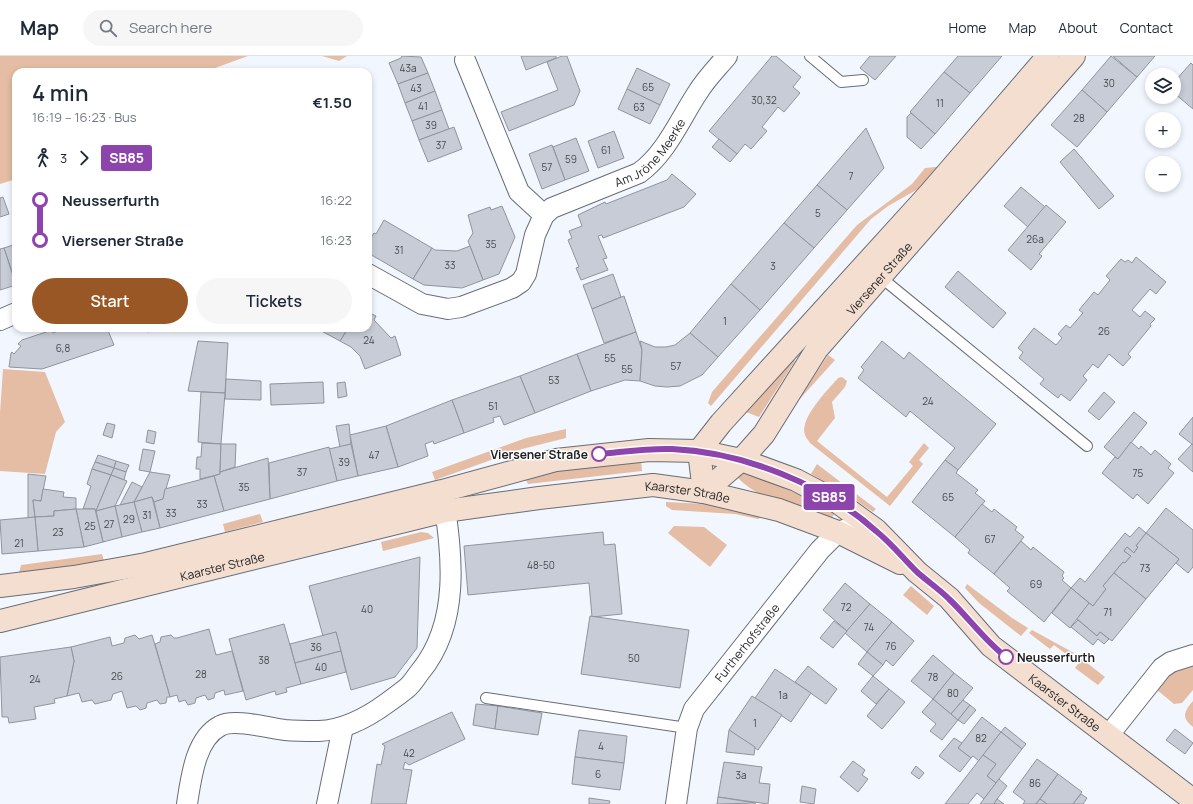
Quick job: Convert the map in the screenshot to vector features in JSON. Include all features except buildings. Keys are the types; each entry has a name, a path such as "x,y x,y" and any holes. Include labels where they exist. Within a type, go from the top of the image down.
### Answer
{"main road":[{"name":"Viersener Straße","path":"704,492 741,460 764,434 818,349 872,270 930,193 1048,56"},
{"name":"Viersener Straße","path":"699,452 721,423 872,270 1074,56"},
{"name":"Kaarster Straße","path":"0,621 444,501 556,460 649,450 699,452 741,460 796,480 836,501 876,530 917,572 949,598 991,646 1193,800"},
{"path":"699,452 704,492"},
{"name":"Kaarster Straße","path":"0,586 74,578 444,501 539,498 653,484 704,492 779,510 838,532 917,572"}],"street":[{"name":"Am Jröne Meerke","path":"544,215 552,208 639,173 650,166 659,155 699,89 727,56"},
{"path":"372,276 422,304 448,309 461,307 512,288 521,282 526,274 535,235 544,215 519,192 465,60"},
{"path":"0,320 12,315"},
{"path":"187,804 198,756 204,740 220,725 231,723 286,730 320,731 343,727 377,710 408,687 428,662 442,635 450,599 451,572 444,501"},
{"name":"Furtherhofstraße","path":"676,804 687,728 694,709 705,693 820,550 838,532 854,526 876,530"},
{"name":"Kaarster Straße","path":"1108,736 1162,668 1171,662 1193,654"},
{"path":"328,804 343,727"}],"lane":[{"path":"810,56 841,82 863,80"},
{"path":"872,270 1087,446"},
{"path":"486,698 687,728"}],"shaded area":[{"path":"0,56 248,56 215,68 12,68 12,180 0,184"},
{"path":"322,56 347,56 339,61"},
{"path":"946,166 934,180 888,206 871,219 711,406 708,403 712,392 857,225 912,184 925,168"},
{"path":"828,355 835,360 798,401"},
{"path":"793,358 795,361 759,417 746,412"},
{"path":"3,369 45,372 65,422 56,432 45,474 0,471 0,413"},
{"path":"842,377 847,381 845,387 832,402 835,418 817,441 887,497 913,466 909,462 924,443 929,448 919,460 923,464 890,506 810,443 805,435 804,428 810,413 838,378"},
{"path":"566,429 566,438 522,449 435,480 432,472 526,438"},
{"path":"641,460 642,471 528,484 526,480 526,478 549,471"},
{"path":"817,464 876,509 873,512 850,496 811,474"},
{"path":"742,473 790,490 835,513 831,519 781,503 757,493 746,486 737,477"},
{"path":"666,502 707,504 762,517 758,519 735,514 672,510 666,506"},
{"path":"260,514 263,522 225,532 223,524"},
{"path":"674,526 704,527 727,545 710,567 668,533"},
{"path":"421,532 428,533 434,538 383,551 381,542"},
{"path":"102,554 104,561 19,573 21,565"},
{"path":"967,584 1012,618 1028,628 1021,636 979,603 965,588"},
{"path":"911,586 934,606 927,615 903,595"},
{"path":"1032,630 1074,653 1070,657 1054,645 1050,649 1029,633"},
{"path":"1082,659 1105,677 1098,685 1075,668"},
{"path":"1193,665 1193,690 1182,703 1174,704 1156,689 1172,674"},
{"path":"1193,701 1193,727 1187,721 1185,714"}],"bus line":[{"name":"SB85","path":"599,454 672,449 699,452 741,460 796,480 836,501 876,530 917,572 949,598 991,646 1006,657"}],"place":[{"name":"Viersener Straße","path":"599,454"},
{"name":"Neusserfurth","path":"1006,657"}]}
